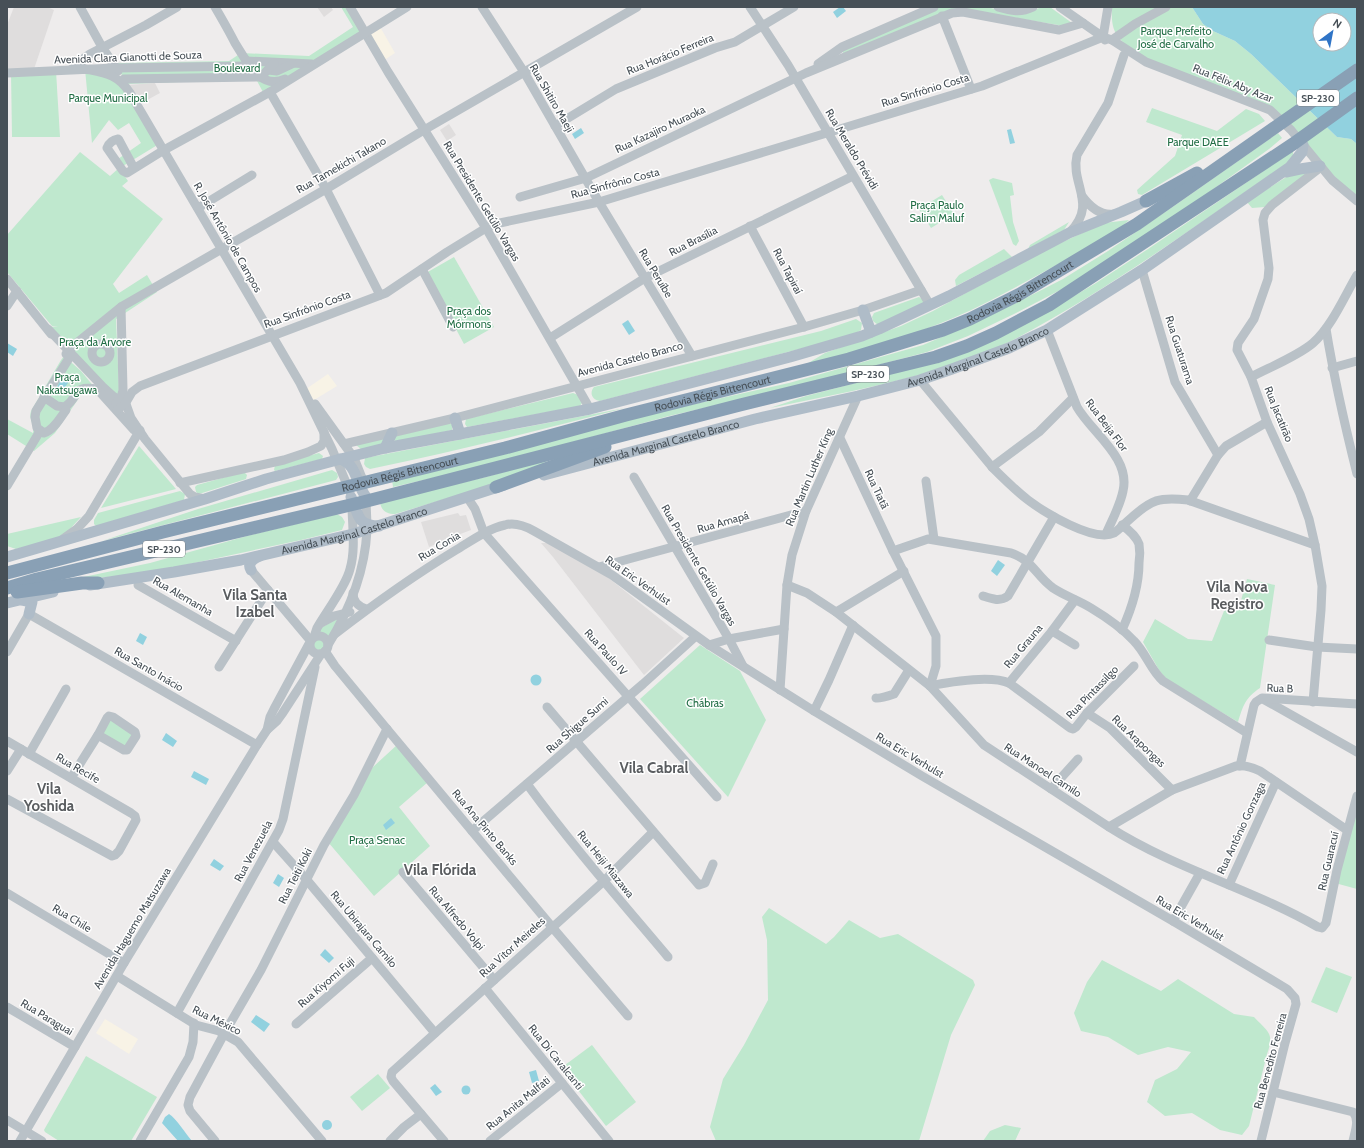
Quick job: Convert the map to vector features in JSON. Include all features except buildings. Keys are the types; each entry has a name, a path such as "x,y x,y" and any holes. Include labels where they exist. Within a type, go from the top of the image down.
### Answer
{"highway":[{"name":"Rodovia Régis Bittencourt","path":"7,573 177,529 505,448 626,415 849,359 943,330 970,319 1020,294 1137,224 1357,70"},
{"name":"Rodovia Régis Bittencourt","path":"7,588 37,579 395,494 740,405 936,357 967,346 996,333 1049,305 1298,144 1357,98"},
{"path":"1146,200 1190,177 1226,154 1251,144"},
{"path":"490,489 609,446 721,416 740,405"},
{"path":"7,593 82,583 98,583"}],"main road":[{"name":"Avenida Marginal Castelo Branco","path":"7,603 98,583 235,561 353,534 367,527 380,526 490,489 755,419 858,396 920,380 952,369 1009,348 1047,330 1142,270 1294,162 1303,149 1298,144"},
{"name":"Avenida Marginal Castelo Branco","path":"1279,174 1300,169 1321,167"},
{"path":"7,557 205,499 270,478 339,460 351,450 385,448 590,409 790,357 872,332 930,305 1069,233 1146,200"},
{"path":"864,310 872,332"},
{"path":"454,418 460,434"},
{"path":"385,448 392,433"},
{"path":"339,460 350,464 354,470 361,490 366,497"},
{"path":"351,497 356,513 367,527"},
{"path":"251,570 249,565 250,563 255,558 260,556"},
{"path":"235,561 243,563 251,570"},
{"path":"20,600 32,602 29,614"}],"street":[{"path":"56,71 79,68 83,59 101,45 177,7"},
{"path":"215,7 247,64 261,77 268,81 279,81 309,66"},
{"name":"Rua Presidente Getúlio Vargas","path":"350,7 424,130 486,228 590,409"},
{"path":"131,170 164,150 270,92 309,66 407,7"},
{"name":"Rua Shitiro Maeji","path":"482,7 524,72 599,202"},
{"name":"Rua Tamekichi Takano","path":"68,354 120,307 222,250 424,130 637,7"},
{"name":"Rua Meraldo Prévidi","path":"750,7 796,78 930,305"},
{"name":"Rua Horácio Ferreira","path":"555,126 629,82 735,42 794,7"},
{"name":"Rua Kazajiro Muraoka","path":"806,73 842,47 934,7"},
{"path":"998,7 1012,11 1023,11 1033,7"},
{"name":"Rua Félix Aby Azar","path":"1060,7 1103,37 1112,47 1124,55 1139,58"},
{"path":"1103,37 1108,7"},
{"path":"1112,40 1135,24 1166,7"},
{"path":"81,9 115,68 124,79 164,150"},
{"path":"81,9 94,47 90,54"},
{"name":"Rua Kazajiro Muraoka","path":"520,197 586,178 806,73 942,16 963,12 1059,30 1083,23"},
{"path":"942,16 972,89"},
{"name":"Rua Félix Aby Azar","path":"1103,37 1112,40 1146,62 1265,107 1274,113 1298,144 1337,185 1357,201"},
{"name":"Rua Sinfrônio Costa","path":"119,405 140,386 380,295 486,228 495,224 599,202 972,89 1103,37"},
{"path":"1069,233 1076,226 1082,214 1083,207 1082,194 1077,172 1077,158 1108,103 1124,55"},
{"path":"124,79 261,77 274,63"},
{"name":"Avenida Clara Gianotti de Souza","path":"7,73 274,63 309,66"},
{"path":"268,70 278,71 293,64"},
{"path":"85,69 114,76 123,83 130,92"},
{"path":"270,92 326,189 380,295"},
{"name":"R. José Antônio de Campos","path":"164,150 272,335"},
{"name":"Rua Jacatirão","path":"1312,702 1322,586 1315,545 1309,519 1300,494 1267,422 1251,377 1238,354 1238,346 1240,339 1254,319 1269,273 1263,224 1267,209 1321,167"},
{"path":"198,208 252,175"},
{"name":"Rua Brasília","path":"550,338 645,278 853,176"},
{"path":"1082,194 1088,204 1100,212 1109,214 1121,212"},
{"name":"Rua Peruíbe","path":"599,202 692,356"},
{"name":"Rua Tapiraí","path":"750,226 804,327"},
{"path":"422,269 453,327"},
{"name":"Rua Guaturama","path":"1142,270 1175,382 1218,454"},
{"path":"1251,377 1304,350 1314,342 1326,329 1357,275"},
{"path":"7,279 97,389 119,405"},
{"name":"Avenida Castelo Branco","path":"351,450 392,433 804,327 864,310 921,290"},
{"path":"7,306 17,291"},
{"path":"119,405 123,386 120,307"},
{"path":"1326,329 1332,368 1355,457 1357,474"},
{"name":"Rua Beija Flor","path":"1047,330 1073,398 1084,418 1120,462 1124,473 1123,492 1106,534"},
{"name":"Avenida Haguemo Matsuzawa","path":"267,730 272,712 350,571 353,558 351,497 347,482 339,460 300,383 272,335"},
{"path":"66,410 52,429 44,433 40,431 36,425 36,414 68,354"},
{"path":"68,354 103,387 132,418 138,432 191,495 205,499"},
{"path":"1332,368 1357,361"},
{"path":"920,380 992,467 1027,499 1054,517 1075,527 1092,533 1112,534 1142,508 1157,500 1168,498 1190,501 1315,545"},
{"name":"Rua Sinfrônio Costa","path":"123,386 149,383"},
{"name":"Avenida Haguemo Matsuzawa","path":"20,1141 116,976 257,745 267,730 277,721 325,650 346,613 362,565 367,527 366,497 360,473 351,450 300,383"},
{"path":"44,397 58,406 65,407 80,390 88,387 97,389"},
{"name":"Rua Martin Luther King","path":"780,690 787,585 792,555 806,511 858,396"},
{"name":"Rua Beija Flor","path":"992,467 1039,432 1073,398"},
{"path":"1190,501 1218,454 1226,446 1267,422"},
{"path":"7,486 40,431"},
{"path":"61,540 77,529 89,516 138,432"},
{"path":"180,482 284,460 319,448 324,441 324,432"},
{"name":"Rua Tiatã","path":"839,436 893,551 904,571"},
{"path":"268,463 270,478"},
{"name":"Rua Presidente Getúlio Vargas","path":"634,476 743,667"},
{"path":"926,481 934,539"},
{"name":"Rua Paulo IV","path":"480,521 479,504 490,489"},
{"name":"Rua Paulo IV","path":"467,496 474,505 484,533 717,797"},
{"name":"Rua Amapá","path":"599,567 674,548 806,511"},
{"path":"983,596 1002,600 1008,596 1054,517"},
{"name":"Rua Conia","path":"335,634 368,608 416,574 484,533 505,525 515,524 529,528"},
{"path":"1122,525 1136,537 1140,551 1138,584 1133,605 1122,630"},
{"name":"Rua Eric Verhulst","path":"529,528 599,567 709,645 814,711 922,776 1173,921 1287,990"},
{"path":"893,551 925,539 934,539 1011,553 1029,562 1048,584 1091,608 1122,630 1140,648 1161,679 1247,733"},
{"path":"7,550 23,552"},
{"path":"251,570 313,637 313,652 325,650 326,640 322,636 313,637"},
{"path":"836,612 904,571 936,636 936,666 930,686"},
{"name":"Rua Alemanha","path":"138,585 236,641"},
{"name":"Rua Manoel Camilo","path":"787,585 807,593 836,612 930,686 984,745 1130,840 1200,873 1288,911 1318,927"},
{"path":"219,666 268,590"},
{"path":"353,592 353,598 359,606 368,608"},
{"name":"Rua Grauna","path":"930,686 948,682 996,679 1009,683 1052,631 1075,600"},
{"name":"Rua Conia","path":"313,637 331,617 368,608"},
{"path":"7,652 29,614"},
{"name":"Rua Santo Inácio","path":"29,614 257,745"},
{"path":"814,711 853,625"},
{"path":"709,645 728,639 784,629"},
{"path":"1052,631 1075,645"},
{"name":"Rua Shigue Sumi","path":"472,830 629,696 696,636"},
{"path":"1270,640 1317,647 1357,649"},
{"name":"Rua Ana Pinto Banks","path":"325,650 335,666 387,729 628,1016"},
{"name":"Rua Venezuela","path":"177,1013 273,842 283,819 316,662"},
{"name":"Rua Pintassilgo","path":"1009,683 1073,729 1134,666"},
{"path":"876,698 894,694 909,670"},
{"path":"7,771 25,751 66,689"},
{"path":"1262,698 1357,752"},
{"name":"Rua B","path":"1240,766 1254,705 1262,698 1357,704"},
{"path":"547,707 699,885 706,883 713,864"},
{"name":"Rua Arapongas","path":"1087,713 1110,728 1172,790"},
{"name":"Rua Teiti Koki","path":"215,1141 191,1113 188,1105 190,1097 260,970 324,845 354,796 387,729"},
{"path":"71,778 98,735"},
{"name":"Rua Recife","path":"7,741 131,813 136,818 119,851 112,856 7,798"},
{"path":"1051,789 1078,759"},
{"path":"1110,827 1172,790 1236,766 1240,766 1256,770 1347,830"},
{"name":"Rua Antônio Gonzaga","path":"1228,885 1276,782"},
{"name":"Rua Heiji Miazawa","path":"527,784 604,881 668,957"},
{"name":"Rua Guaracuí","path":"1318,927 1322,928 1326,923 1337,870 1357,796"},
{"name":"Rua Vitor Meireles","path":"421,1114 393,1081 391,1077 392,1072 604,881 653,832"},
{"name":"Rua Ubirajara Camilo","path":"273,842 306,879 435,1033"},
{"name":"Rua Alfredo Volpi","path":"403,872 494,980"},
{"path":"1173,921 1200,873"},
{"name":"Rua Chile","path":"7,893 124,963"},
{"name":"Rua Kiyomi Fuji","path":"296,1024 372,958"},
{"name":"Rua México","path":"116,976 194,1023 224,1034 238,1042 322,1141"},
{"name":"Rua Di Cavalcanti","path":"485,988 609,1141"},
{"name":"Rua Benedito Ferreira","path":"1261,1141 1296,1004 1295,998 1287,990"},
{"name":"Rua Paraguai","path":"7,1006 75,1047"},
{"path":"140,1141 189,1057 193,1042 194,1023"},
{"name":"Rua Anita Malfati","path":"490,1141 562,1083"},
{"path":"1273,1092 1351,1111 1355,1115 1356,1122 1353,1141"},
{"path":"390,1141 404,1127 421,1114 444,1141"},
{"path":"7,1120 42,1141"}],"shaded area":[{"path":"14,7 47,7 54,10 33,72 7,73 7,25"},
{"path":"317,7 331,7 333,10 324,17"},
{"path":"379,25 395,53 383,61 366,33"},
{"path":"155,83 160,93 138,105 127,85"},
{"path":"449,124 456,135 447,141 440,130"},
{"path":"328,374 337,386 314,400 306,389"},
{"path":"458,513 460,516 466,515 471,530 455,536 452,540 448,539 429,547 421,522"},
{"path":"541,543 548,543 606,576 684,638 644,675"},
{"path":"105,1019 138,1039 129,1054 96,1033"}],"green space":[{"name":"Boulevard","path":"341,7 350,7 365,33 264,94 256,79 127,84 115,63 229,61 241,53 309,56 353,27"},
{"path":"939,7 987,7 1011,13 1033,11 1041,7 1050,7 1072,23 1064,26 968,10 844,55 842,50"},
{"name":"Parque Prefeito José de Carvalho","path":"1112,7 1192,7 1203,24 1213,31 1235,41 1251,54 1337,137 1351,139 1357,144 1357,201 1275,113 1142,56 1122,42 1113,25"},
{"name":"Parque Municipal","path":"85,69 114,76 159,144 123,166 118,159 141,143 129,123 118,130 109,120 92,143"},
{"path":"56,71 60,137 12,137 11,73"},
{"name":"Parque DAEE","path":"1152,108 1217,131 1246,109 1259,114 1265,121 1142,195 1138,194 1137,190 1175,156 1182,135 1146,122"},
{"path":"1278,133 1282,138 1269,149 1180,213 1068,286 968,336 927,352 791,388 669,416 485,466 393,487 392,480 668,410 789,383 923,345 1010,306 1063,279 1108,251"},
{"path":"1293,151 1293,159 1164,248 1085,299 1034,329 1008,342 981,354 930,372 770,408 806,396 936,362 1057,306 1096,283 1148,249"},
{"name":"Praça da Árvore","path":"80,152 110,176 119,168 128,181 122,186 163,219 113,284 119,293 147,275 157,292 116,319 119,389 118,397 50,327 58,326 52,326 7,272 7,235"},
{"path":"1309,173 1265,207 1252,208 1247,202 1291,174"},
{"path":"993,178 1012,183 1014,195 1010,196 1013,222 1019,241 1016,246 1013,244 989,180"},
{"name":"Praça Paulo Salim Maluf","path":"942,195 954,214 931,228 919,209"},
{"path":"1129,220 1114,233 1097,244 956,317 891,341 805,365 825,353 901,326 933,311 1041,252 1104,223"},
{"path":"1069,222 1064,230 1028,249 1030,245"},
{"path":"1004,249 1012,257 956,286 955,280 959,275"},
{"name":"Praça dos Mórmons","path":"454,257 494,327 464,344 426,273"},
{"path":"919,297 923,300 923,304 878,325 873,321 872,317 874,313"},
{"path":"856,319 862,323 861,330 853,335 600,401 592,396 592,389 594,387 821,331"},
{"name":"Praça Nakatsugawa","path":"64,356 81,371 99,393 96,396 88,392 81,395 55,433 34,451 7,434 7,419 33,433 30,417 31,411"},
{"path":"573,393 578,395 582,403 580,406 467,427 465,424 466,419"},
{"path":"625,408 498,440 370,469 364,464 365,458"},
{"path":"450,423 452,425 452,430 396,442 394,440 395,436"},
{"path":"385,437 381,446 362,450 355,444"},
{"path":"139,446 176,489 101,508"},
{"path":"319,453 323,456 322,459 274,470 275,465"},
{"path":"551,459 527,472 465,493 395,514 384,511 380,502 486,477"},
{"path":"332,470 337,473 338,477 336,480 102,541 198,509"},
{"path":"244,472 247,475 246,479 199,494 196,492 195,487 197,485"},
{"path":"180,491 185,494 184,500 96,526 94,524 94,520 98,513"},
{"path":"337,514 342,517 345,522 342,530 152,572 55,583 150,563 247,536"},
{"path":"81,517 69,530 57,539 16,549 7,546 7,534"},
{"path":"1247,579 1275,585 1260,688 1251,695 1245,703 1238,722 1166,679 1143,642 1155,619 1188,639 1212,641 1224,611 1240,604"},
{"path":"342,616 327,639 318,634 319,629"},
{"path":"317,638 321,638 325,644 321,650 317,650 313,646 313,642"},
{"name":"Chábras","path":"700,645 740,671 766,720 728,797 640,699"},
{"path":"110,719 133,734 126,747 101,733"},
{"name":"Praça Senac","path":"397,745 428,782 399,807 430,846 374,896 328,842 373,767"},
{"path":"1357,804 1357,889 1335,883"},
{"path":"769,908 826,944 849,920 880,938 898,934 973,980 975,985 951,1035 919,1141 716,1141 710,1127 723,1079 744,1045 768,1000 767,940 762,917"},
{"path":"1102,960 1161,991 1178,979 1234,1014 1254,1017 1269,1033 1269,1047 1249,1126 1242,1135 1220,1130 1192,1113 1165,1116 1147,1102 1155,1080 1177,1069 1191,1052 1168,1047 1138,1055 1108,1037 1081,1031 1074,1013 1087,982"},
{"path":"1326,967 1352,977 1337,1013 1311,1002"},
{"path":"592,1045 636,1102 606,1126 561,1068"},
{"path":"86,1056 157,1097 131,1141 59,1141 45,1132 44,1130"},
{"path":"378,1074 390,1088 362,1111 350,1097"},
{"path":"1005,1125 1021,1128 1015,1141 983,1141 990,1131"}],"water":[{"path":"840,7 843,7 846,11 837,18 833,12"},
{"path":"1192,7 1357,7 1357,144 1351,139 1337,137 1251,54 1235,41 1213,31 1203,24"},
{"path":"581,128 584,133 575,139 572,134"},
{"path":"1011,129 1015,143 1010,144 1007,130"},
{"path":"628,320 635,331 629,335 622,324"},
{"path":"7,343 17,349 13,356 7,352"},
{"path":"63,376 70,380 63,390 57,387"},
{"path":"998,560 1005,565 997,576 991,571"},
{"path":"140,633 147,637 143,645 136,641"},
{"path":"536,674 540,676 542,680 540,684 536,686 532,684 530,680 532,676"},
{"path":"166,733 177,741 173,747 162,740"},
{"path":"194,771 209,779 206,785 191,777"},
{"path":"391,818 395,823 386,830 383,825"},
{"path":"214,859 224,866 220,871 210,865"},
{"path":"278,874 284,878 279,887 273,883"},
{"path":"325,949 334,958 329,963 320,955"},
{"path":"256,1015 270,1024 264,1032 251,1022"},
{"path":"536,1070 539,1081 532,1083 529,1072"},
{"path":"435,1084 442,1092 436,1096 430,1088"},
{"path":"464,1086 468,1086 470,1090 468,1094 464,1094 462,1092 462,1088"},
{"path":"169,1114 178,1122 192,1141 178,1141 162,1123 165,1117"},
{"path":"327,1120 332,1125 327,1130 322,1125"}],"district":[{"name":"Vila Nova Registro","path":"1237,596"},
{"name":"Vila Santa Izabel","path":"255,604"},
{"name":"Vila Cabral","path":"654,768"},
{"name":"Vila Yoshida","path":"49,798"},
{"name":"Vila Flórida","path":"440,870"}]}
